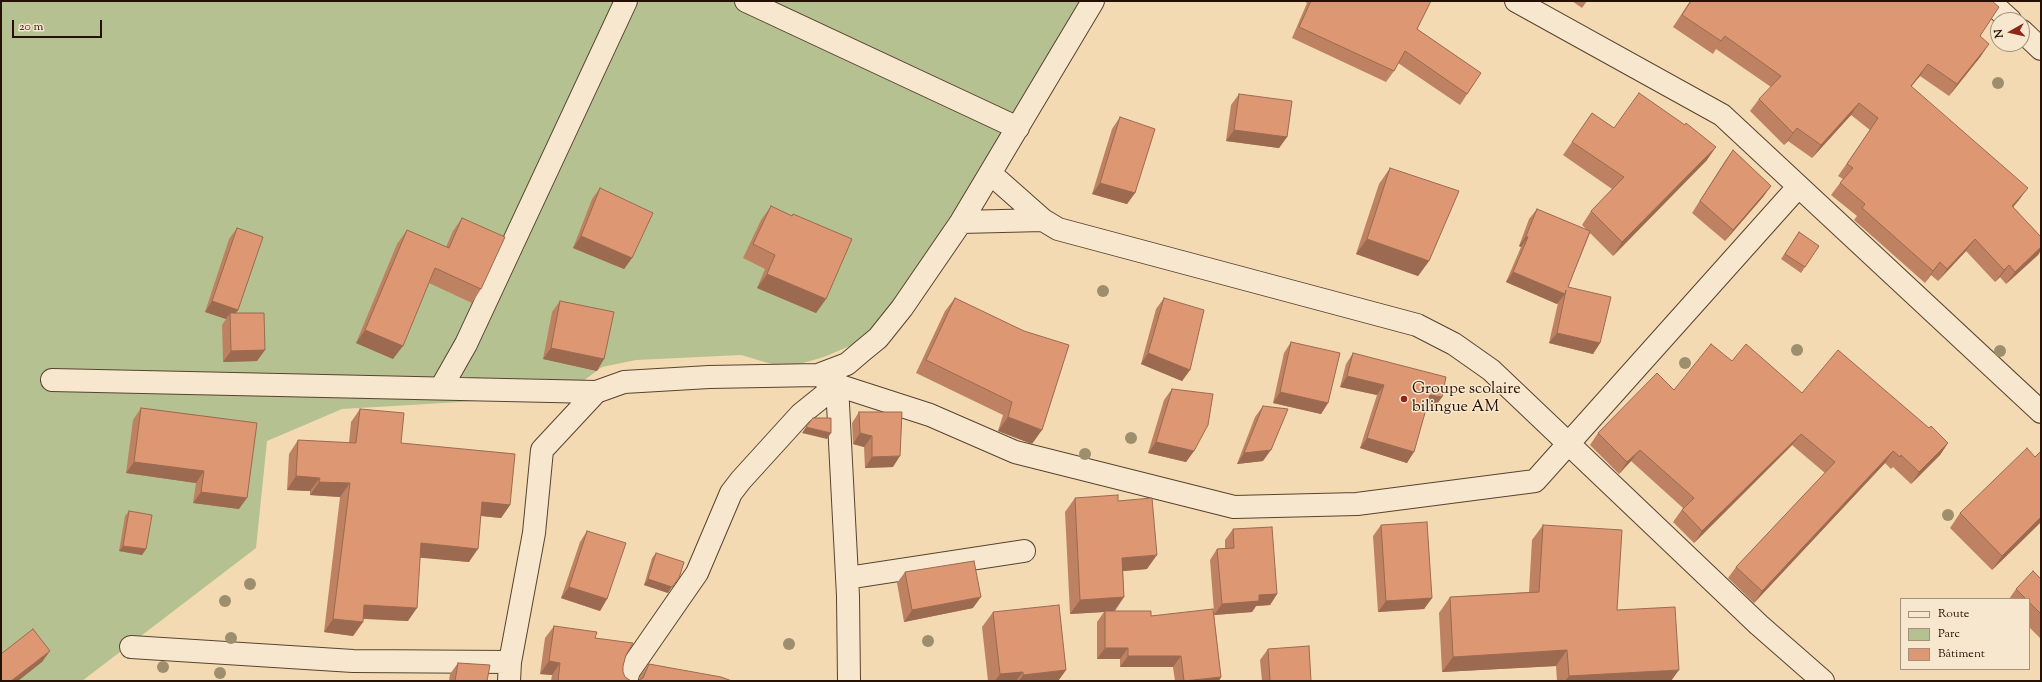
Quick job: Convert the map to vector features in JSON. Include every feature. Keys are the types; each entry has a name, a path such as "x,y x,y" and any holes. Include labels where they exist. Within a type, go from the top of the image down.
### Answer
{"street":[{"path":"441,388 466,344 626,1"},
{"path":"746,1 1018,128"},
{"path":"52,380 596,392 624,382 709,377 818,375 847,364 878,338 902,308 961,222 991,174 1093,1"},
{"path":"1516,1 1722,115 2041,412"},
{"path":"1989,1 2001,12"},
{"path":"2030,38 2041,48"},
{"path":"991,174 1043,220 1058,229 1417,325 1454,344 1491,370 1759,625 1823,681"},
{"path":"818,375 837,385 930,415 1015,452 1234,507 1358,504 1536,480 1798,187"},
{"path":"961,222 1043,220"},
{"path":"837,385 847,578 849,681"},
{"path":"626,681 629,671 697,573 731,493 737,484 802,414 837,385"},
{"path":"132,647 509,671 534,533 542,450 596,392"},
{"path":"847,578 1024,551"}],"green space":[{"path":"1,1 1093,1 993,160 949,219 934,262 859,342 824,357 785,368 741,355 636,360 602,367 563,396 342,409 267,441 256,548 82,681 1,681"}],"building":[{"path":"1311,1 1431,1 1417,29 1481,73 1467,94 1405,51 1394,71 1299,27"},
{"path":"1691,1 1992,1 1999,7 1996,12 1990,12 1990,21 1980,36 1989,44 1957,84 1928,64 1911,86 2028,188 2012,206 2041,237 2041,247 2015,272 2009,265 2004,270 1975,239 1947,269 1940,262 1933,271 1862,208 1865,204 1840,183 1853,168 1847,164 1878,118 1859,103 1821,145 1797,128 1793,133 1759,99 1781,76 1725,36 1721,41 1682,15"},
{"path":"1639,93 1685,125 1686,123 1716,147 1622,242 1591,211 1624,177 1572,142 1592,113 1614,128"},
{"path":"1239,94 1292,101 1287,137 1234,130"},
{"path":"1120,117 1155,129 1135,193 1100,183"},
{"path":"1733,150 1771,186 1733,230 1700,201"},
{"path":"1390,168 1459,191 1429,261 1367,239"},
{"path":"600,188 653,213 632,258 581,236"},
{"path":"771,206 792,216 793,214 852,239 826,299 767,274 775,255 753,244"},
{"path":"1537,209 1590,231 1568,287 1611,297 1600,343 1557,333 1566,290 1565,294 1513,272 1528,237 1526,236"},
{"path":"462,218 505,237 481,289 435,268 403,346 365,330 407,230 449,248"},
{"path":"237,228 263,237 238,310 212,301"},
{"path":"1799,232 1819,246 1805,267 1785,254"},
{"path":"955,298 1024,331 1069,345 1042,430 1008,417 1012,402 926,360"},
{"path":"1164,298 1204,310 1190,370 1148,353"},
{"path":"560,301 614,312 604,359 551,348"},
{"path":"230,313 264,313 265,350 231,351"},
{"path":"1291,342 1340,353 1328,403 1280,392"},
{"path":"1711,344 1732,361 1746,344 1802,393 1838,350 1929,428 1931,426 1948,443 1919,472 1901,455 1900,457 1893,451 1762,591 1736,567 1835,462 1801,434 1702,531 1682,510 1694,498 1640,450 1627,462 1598,433 1657,373 1674,390"},
{"path":"1353,353 1446,377 1442,397 1430,395 1414,452 1367,438 1384,385 1347,376"},
{"path":"1172,389 1213,394 1208,425 1194,451 1156,442"},
{"path":"1263,406 1288,409 1271,450 1244,453"},
{"path":"141,408 257,423 247,498 201,492 204,471 134,462"},
{"path":"360,409 404,413 401,443 515,454 510,505 482,502 478,549 421,543 417,608 364,605 363,622 333,619 350,483 319,482 320,478 296,476 298,440 356,443"},
{"path":"859,412 902,412 900,456 872,457 872,436 860,433"},
{"path":"813,418 831,418 831,433 806,427"},
{"path":"2027,448 2035,457 2041,451 2041,517 2002,556 1960,513"},
{"path":"1118,495 1118,501 1152,498 1157,555 1122,558 1124,597 1080,600 1075,498"},
{"path":"129,511 152,515 146,549 123,546"},
{"path":"1427,522 1432,598 1386,601 1381,525"},
{"path":"1543,525 1622,530 1617,610 1675,607 1679,670 1569,676 1567,650 1453,657 1450,597 1539,592"},
{"path":"1272,527 1277,594 1259,595 1259,601 1222,604 1217,549 1234,548 1233,529"},
{"path":"587,531 626,543 607,599 569,587"},
{"path":"656,553 684,562 679,578 672,587 648,579"},
{"path":"974,561 981,597 912,610 905,572"},
{"path":"2033,571 2041,579 2041,614 2030,603 2030,598 2025,598 2016,589"},
{"path":"1059,605 1066,670 1023,675 1023,672 1000,674 993,612"},
{"path":"1213,609 1221,677 1184,681 1181,656 1128,656 1128,648 1105,648 1105,611 1151,611 1151,616"},
{"path":"554,626 597,632 595,638 633,643 626,655 623,666 625,677 631,681 558,681 560,663 549,661"},
{"path":"33,629 50,651 11,681 1,681 1,654"},
{"path":"1309,646 1311,681 1270,681 1268,649"},
{"path":"458,663 490,665 487,681 455,681"},
{"path":"649,664 721,677 732,681 637,681 643,678"}],"place":[{"name":"Groupe scolaire bilingue AM","path":"1404,399"}]}
